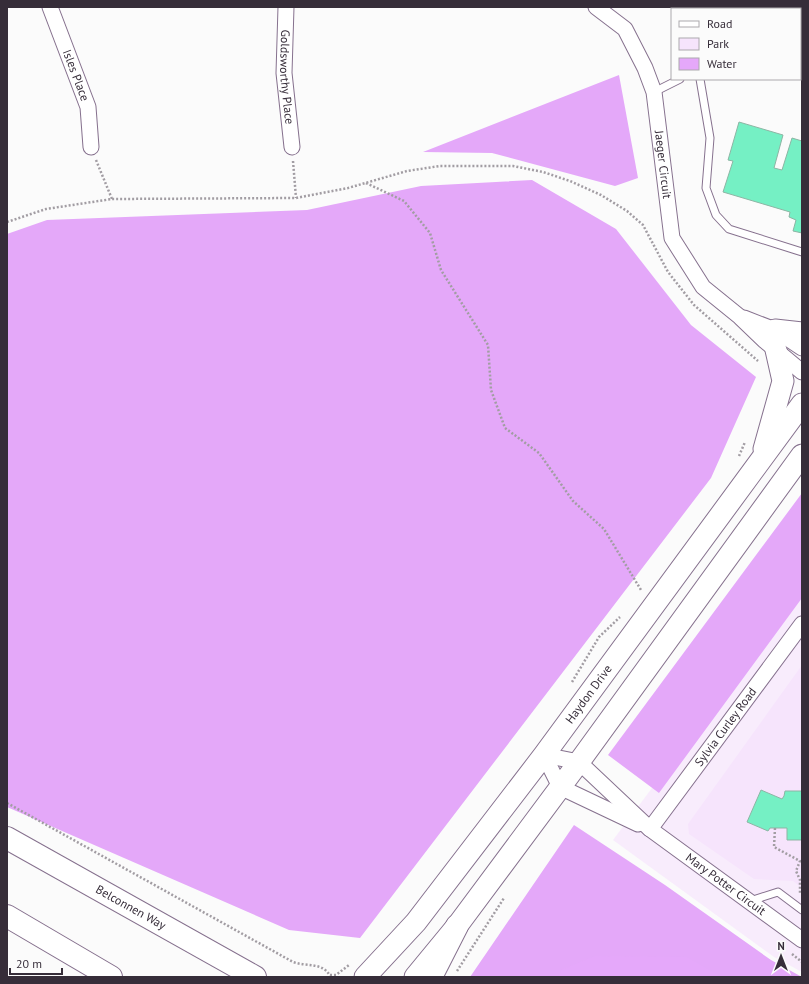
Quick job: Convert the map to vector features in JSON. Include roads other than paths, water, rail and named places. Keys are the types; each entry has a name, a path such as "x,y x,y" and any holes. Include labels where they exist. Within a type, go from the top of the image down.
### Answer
{"main road":[{"path":"775,330 802,333"},
{"path":"762,459 783,381 776,350"},
{"name":"Haydon Drive","path":"365,977 416,922 544,755 802,404"},
{"path":"415,977 457,926 579,762 802,455"},
{"name":"Belconnen Way","path":"7,838 255,976"},
{"path":"7,916 111,977"},
{"path":"431,977 457,926"}],"street":[{"name":"Isles Place","path":"50,7 88,107 91,147"},
{"name":"Goldsworthy Place","path":"286,7 284,72 292,147"},
{"name":"Jaeger Circuit","path":"596,7 625,29 645,68 654,92 672,238 703,287 740,317 802,372"},
{"name":"Jaeger Circuit","path":"740,317 775,330 802,348"},
{"name":"Sylvia Curley Road","path":"650,829 802,624"},
{"path":"544,755 579,762"},
{"path":"544,755 560,787"},
{"name":"Mary Potter Circuit","path":"579,762 650,829 802,940"},
{"name":"Mary Potter Circuit","path":"560,787 650,829"}],"lane":[{"path":"654,92 678,80"},
{"path":"700,80 710,138 706,188 716,215 729,229 802,252"},
{"path":"748,902 778,892 802,910"}],"water":[{"path":"595,956 687,957 722,977 558,977 561,970"}]}
